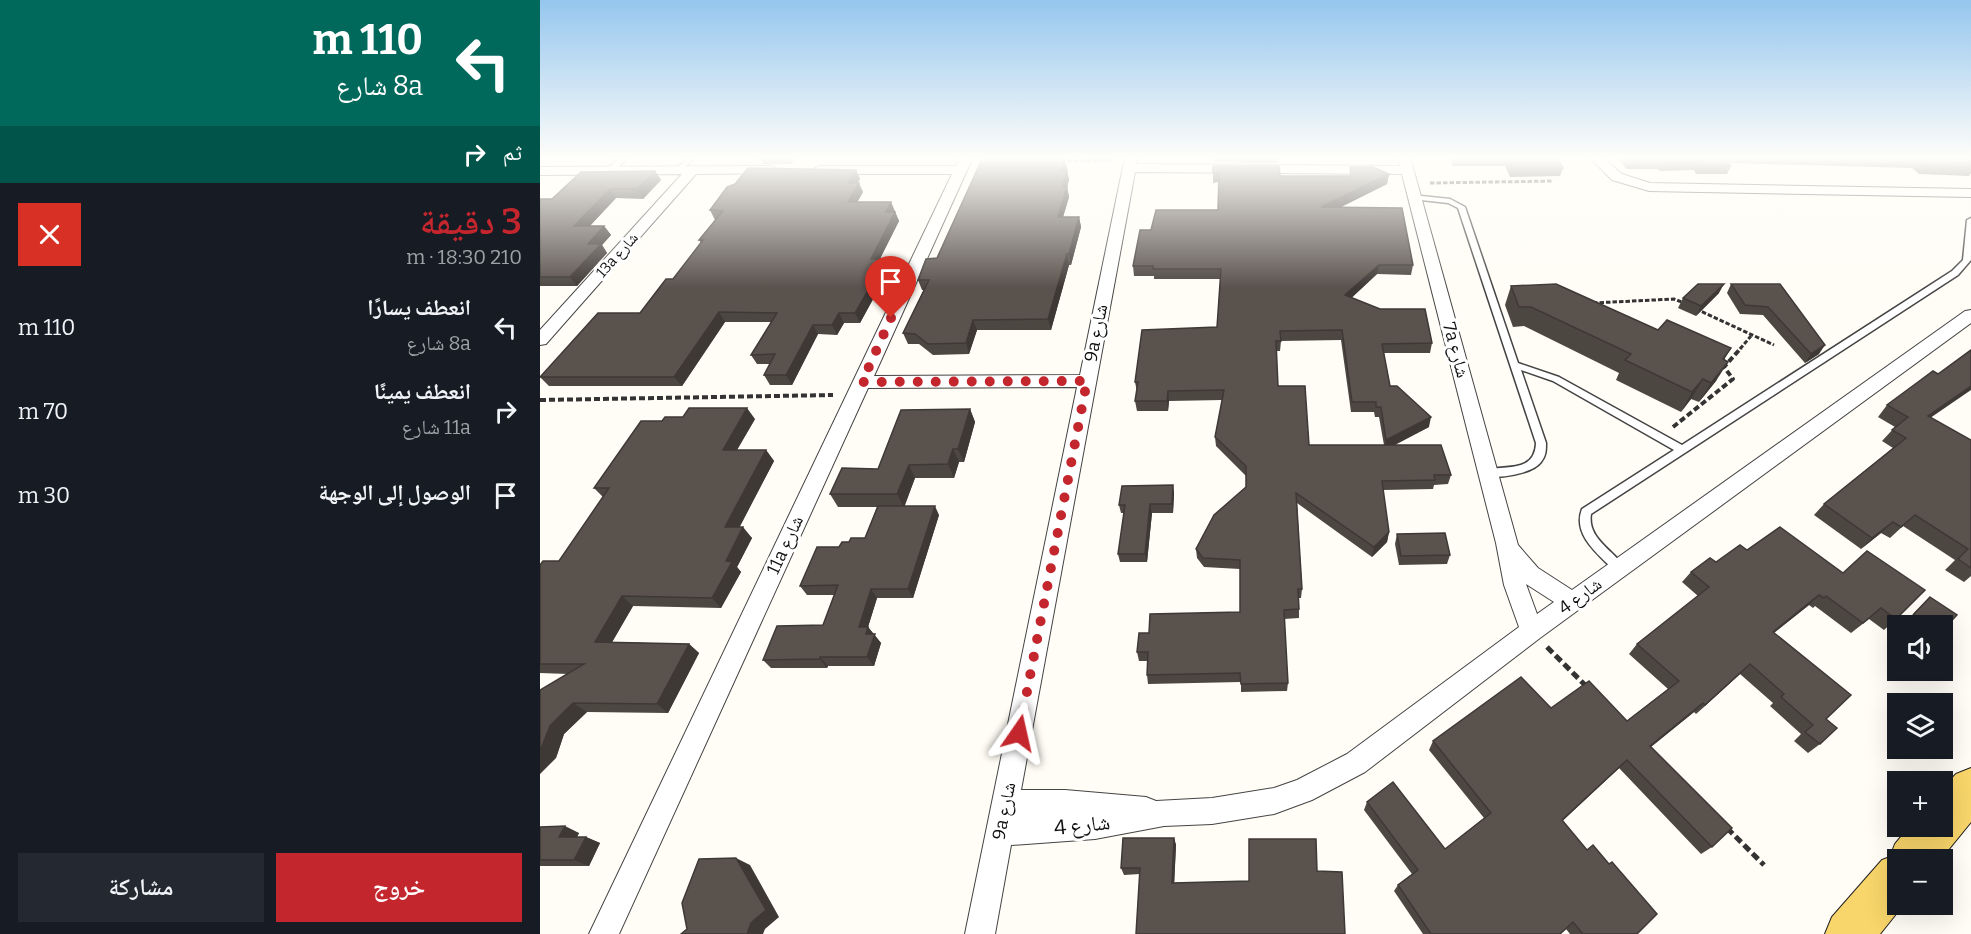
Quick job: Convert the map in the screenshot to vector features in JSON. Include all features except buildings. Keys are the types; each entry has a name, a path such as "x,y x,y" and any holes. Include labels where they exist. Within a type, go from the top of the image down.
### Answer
{"main road":[{"path":"1953,810 1971,789"},
{"path":"1920,849 1930,837"},
{"path":"1849,934 1887,889"}],"street":[{"name":"13a شارع","path":"540,340 659,201"},
{"name":"11a شارع","path":"604,934 946,201"},
{"name":"9a شارع","path":"980,934 1122,201"},
{"name":"7a شارع","path":"1416,201 1507,543 1515,585 1532,631"},
{"name":"شارع 4","path":"999,832 1095,825 1164,813 1212,811 1274,801 1330,778 1356,763 1573,601 1971,315"},
{"path":"859,388 1087,381"},
{"name":"7a شارع","path":"1507,543 1525,570 1539,582 1573,601"},
{"name":"شارع 4","path":"1005,803 1065,803 1164,813"}],"lane":[{"path":"1449,201 1461,207 1541,443 1542,452 1539,461 1530,466 1488,473"},
{"path":"1619,568 1585,530 1583,521 1586,512 1955,273 1967,260 1971,220"},
{"path":"1515,364 1556,379 1683,450"}],"path":[{"path":"1591,303 1674,299 1774,345"},
{"path":"1724,367 1751,336"},
{"path":"1661,436 1733,379 1724,367 1714,362"},
{"path":"540,400 859,388"},
{"path":"1532,631 1590,689"},
{"path":"1723,824 1764,865"}],"route":[{"path":"891,318 862,382 1087,381 1019,733"}]}
